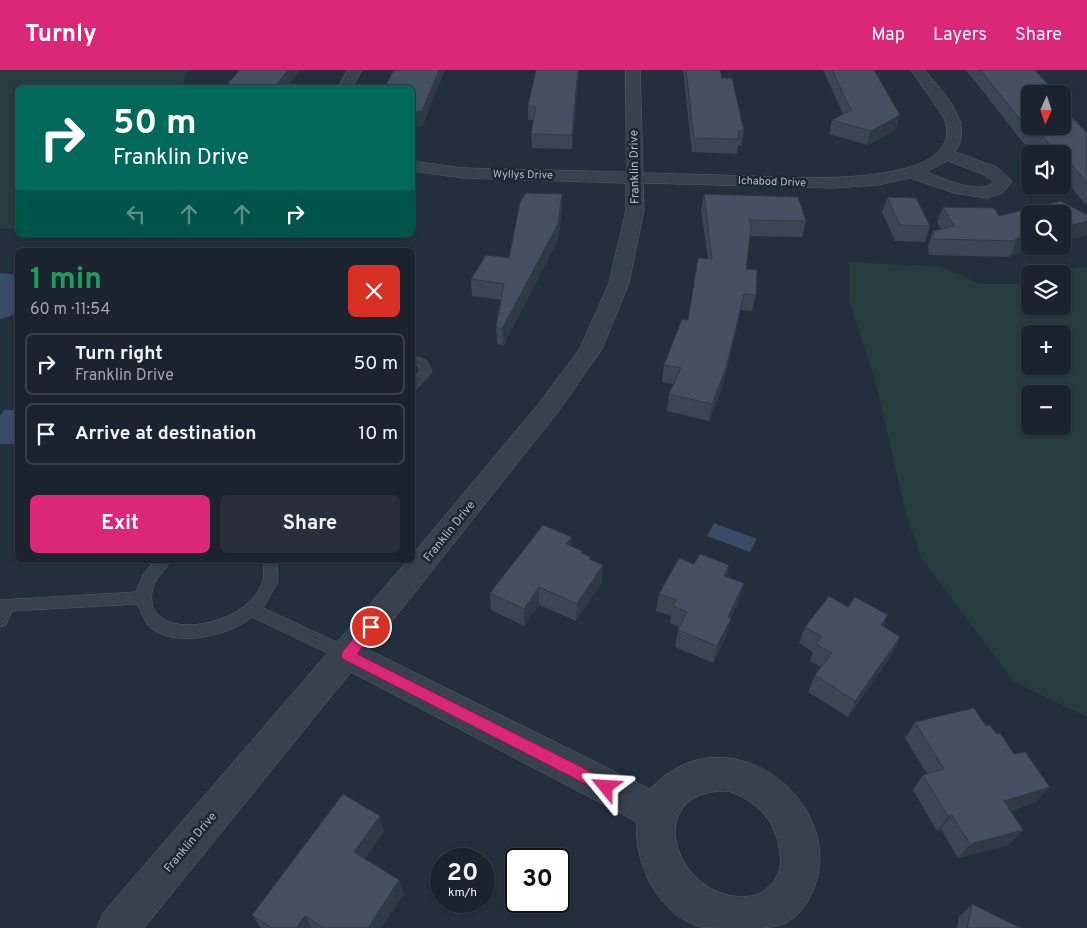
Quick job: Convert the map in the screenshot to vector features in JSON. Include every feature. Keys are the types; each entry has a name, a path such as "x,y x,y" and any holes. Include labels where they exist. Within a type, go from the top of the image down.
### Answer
{"street":[{"path":"346,85 355,70"},
{"name":"Franklin Drive","path":"118,928 348,655 550,407 591,349 619,283 635,210 633,70"},
{"path":"910,172 971,192 993,191 1001,186 1003,181 996,174 946,154 954,137 952,120 918,70"},
{"name":"Ichabod Drive","path":"634,177 830,183 872,180 910,172 946,154"},
{"name":"Wyllys Drive","path":"415,166 462,173 634,177"},
{"path":"348,655 658,813"}],"lane":[{"path":"415,360 422,362 426,372 415,383"},
{"path":"161,563 146,582 143,598 146,610 154,621 166,628 182,632 219,628 252,610 264,597 271,582 271,563"},
{"path":"0,621 4,606 143,598"},
{"path":"252,610 348,655"}],"green space":[{"path":"0,70 189,70 182,85 15,85 15,229 0,229"},
{"path":"849,262 942,267 980,284 1021,284 1021,315 1071,315 1071,268 1087,267 1087,717 1014,682 922,559 907,518 875,379 849,302"}],"water":[{"path":"0,273 15,275 15,315 0,319"},
{"path":"4,410 15,410 15,444 0,444 0,416"},
{"path":"714,523 757,539 750,552 707,536"}],"building":[{"path":"240,70 288,70 276,85 227,85"},
{"path":"394,70 439,70 422,111 415,112 415,85 386,85"},
{"path":"536,70 578,70 572,135 531,134 536,107 528,106"},
{"path":"686,70 720,70 722,78 732,78 744,131 738,131 739,139 694,138"},
{"path":"832,70 874,70 900,115 871,131 832,120 851,110"},
{"path":"980,70 1035,70 1049,85 1021,85 1021,120"},
{"path":"1071,116 1087,133 1087,183 1071,164 1071,145 1050,145 1042,135 1071,135"},
{"path":"526,193 562,194 558,224 502,329 496,327 504,284 471,279 486,255 509,258 520,202"},
{"path":"704,194 798,197 806,221 749,220 751,227 746,269 757,270 756,295 744,294 726,368 712,404 669,394 681,368 664,365 682,319 688,320 698,258 712,259"},
{"path":"887,197 916,198 930,226 900,225"},
{"path":"1061,201 1068,205 1044,205"},
{"path":"1071,206 1087,215 1087,221 1071,225"},
{"path":"943,207 994,208 999,216 1021,211 1021,238 1015,239 1016,241 934,239 933,231 954,226"},
{"path":"543,525 572,537 566,544 583,551 581,553 591,557 589,559 603,565 577,604 539,587 524,609 490,593"},
{"path":"700,554 729,565 724,576 744,583 728,617 731,619 717,646 678,630 687,612 673,606 676,600 659,594 679,558 694,564"},
{"path":"829,596 848,607 855,597 888,615 881,625 900,637 855,701 815,675 832,653 816,644 822,637 805,627"},
{"path":"974,708 986,726 990,725 997,734 1000,733 1014,754 1025,752 1050,787 1004,801 1023,830 970,844 952,815 948,816 923,775 944,769 915,722"},
{"path":"343,794 380,816 354,852 399,880 368,928 324,928 305,916 296,928 272,928 252,915"},
{"path":"972,904 1020,928 967,928"}],"route":[{"path":"371,627 348,655 606,787"}]}
